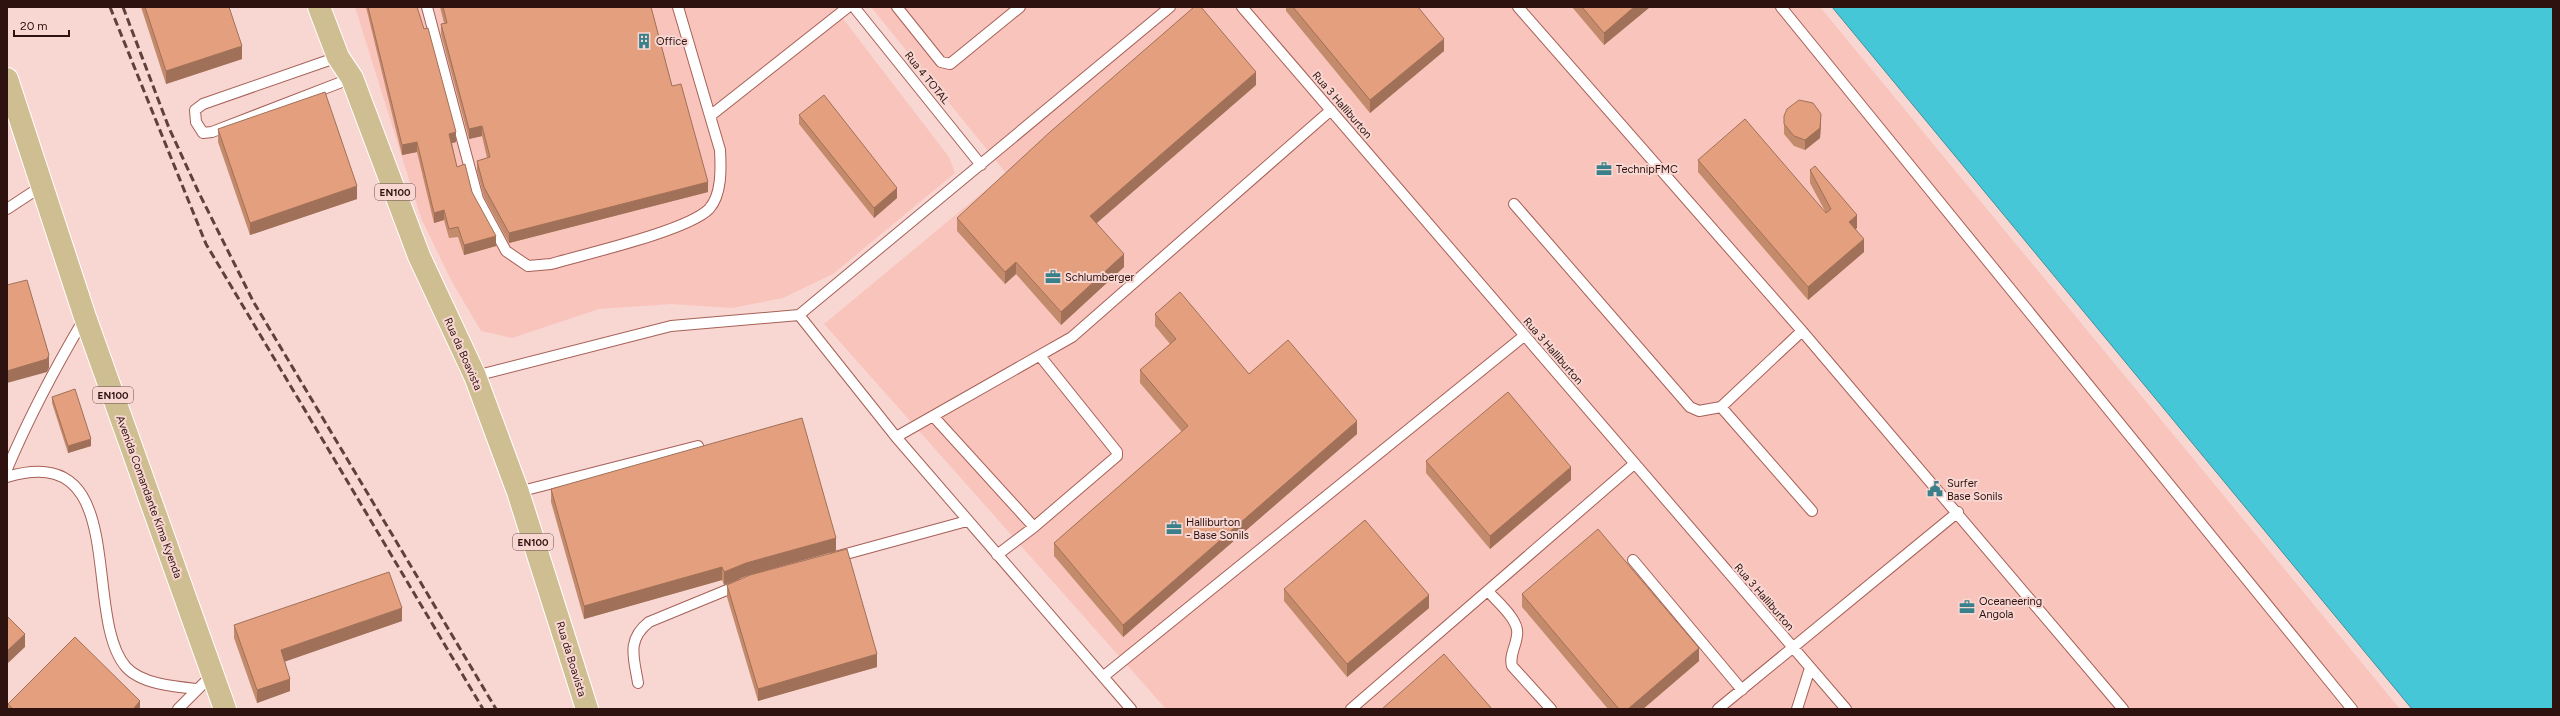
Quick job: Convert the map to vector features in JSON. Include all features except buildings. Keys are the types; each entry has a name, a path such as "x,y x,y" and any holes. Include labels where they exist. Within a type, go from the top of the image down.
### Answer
{"main road":[{"name":"Rua da Boavista","path":"319,7 338,57 352,78 419,256 475,376 518,492 586,709"},
{"name":"Avenida Comandante Kima Kyenda","path":"7,79 86,317 225,709"}],"lane":[{"path":"427,7 478,199 506,251 528,266 552,264 687,224 709,208 717,190 721,170 720,150 678,7"},
{"path":"710,116 848,7"},
{"name":"Rua 4 TOTAL","path":"854,7 981,165"},
{"path":"897,7 942,62 950,64 1020,7"},
{"path":"475,376 672,326 799,315 1170,7"},
{"name":"Rua 3 Halliburton","path":"1242,7 1791,647 1846,709"},
{"path":"1518,7 1802,331 1958,512 2123,709"},
{"path":"1781,7 2352,709"},
{"path":"338,57 203,104 195,110 196,122 203,133 212,132 352,78"},
{"path":"896,437 1072,337 1331,110"},
{"path":"7,208 42,186"},
{"path":"1514,204 1690,407 1699,411 1721,407 1802,331"},
{"path":"799,315 896,437 968,520 996,555 1104,676 1131,709"},
{"path":"7,469 29,417 57,364 86,317"},
{"path":"1104,676 1524,336"},
{"path":"996,555 1034,527 1117,456 1117,452 1040,356"},
{"path":"1721,407 1812,511"},
{"path":"933,416 1034,527"},
{"path":"518,492 698,446"},
{"path":"1351,709 1634,464"},
{"path":"7,477 29,470 51,472 72,484 85,502 100,545 109,629 115,651 127,668 145,679 197,689"},
{"path":"1718,709 1791,647 1958,512"},
{"path":"824,561 968,520"},
{"path":"1633,560 1742,690"},
{"path":"638,683 632,646 637,631 649,622 748,582"},
{"path":"1488,591 1516,626 1518,634 1510,659 1512,666 1552,709"},
{"path":"1797,709 1810,668"},
{"path":"178,709 213,674"}],"shaded area":[{"path":"355,7 834,7 949,157 955,173 833,274 783,298 732,308 671,304 599,309 512,338 481,331 452,282 421,218"},
{"path":"871,7 1820,7 2400,709 1166,709 824,324 1006,173"}],"water":[{"path":"1832,7 2553,7 2553,709 2412,709"}],"railway":[{"path":"110,7 206,244 483,709"},
{"path":"123,7 169,128 198,191 253,301 496,709"}],"place":[{"name":"Office","path":"644,41"},
{"name":"TechnipFMC","path":"1604,169"},
{"name":"Schlumberger","path":"1053,277"},
{"name":"Surfer Base Sonils","path":"1935,489"},
{"name":"Halliburton - Base Sonils","path":"1174,528"},
{"name":"Oceaneering Angola","path":"1967,607"}]}
